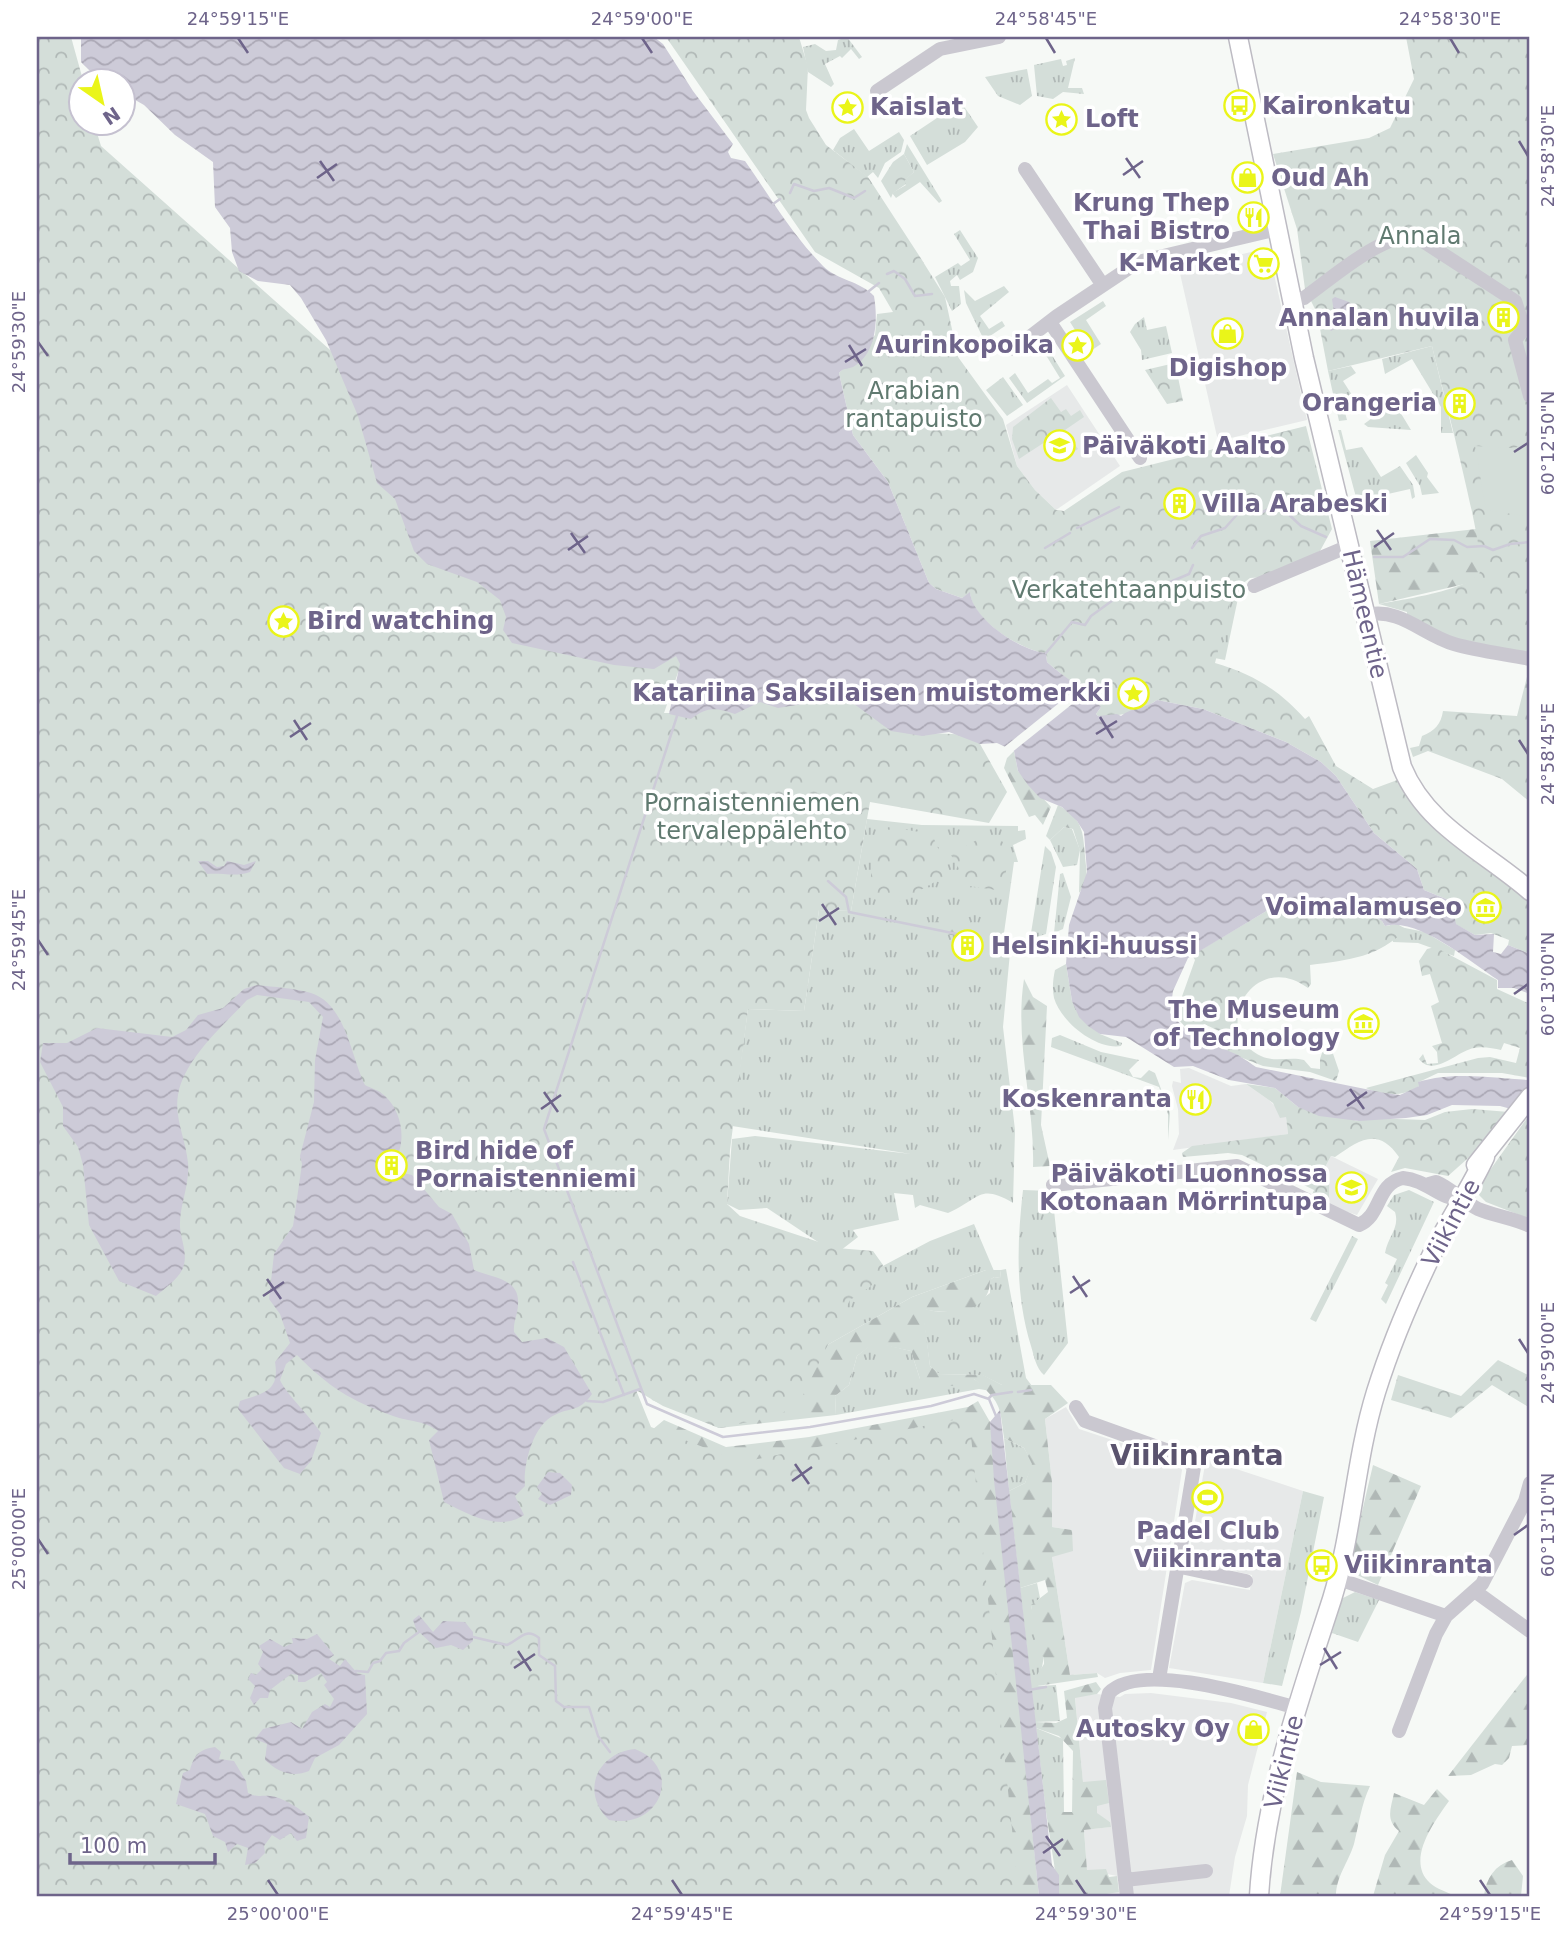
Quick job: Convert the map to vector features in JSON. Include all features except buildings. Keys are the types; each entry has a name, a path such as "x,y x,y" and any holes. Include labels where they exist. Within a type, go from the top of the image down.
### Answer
{"main road":[{"name":"Hämeentie","path":"1238,37 1293,301 1396,746 1409,784 1440,823 1530,891"},
{"name":"Viikintie","path":"1259,1896 1265,1837 1297,1708 1320,1630 1332,1576 1343,1498 1357,1466 1376,1392 1399,1326 1434,1251 1455,1197 1530,1097"}],"street":[{"path":"877,91 940,49 989,38"},
{"path":"1025,169 1102,284"},
{"path":"1014,349 1102,284 1138,262 1277,229"},
{"path":"1293,301 1304,298 1381,245 1406,236 1415,236 1515,301 1524,329 1515,340 1530,396"},
{"path":"1050,322 1140,458"},
{"path":"1254,586 1349,545"},
{"path":"1366,615 1381,612 1453,643 1530,659"},
{"path":"1054,1185 1237,1166 1359,1225 1369,1219 1384,1188 1396,1180 1409,1178 1428,1185 1436,1182 1455,1197 1485,1212 1510,1217 1530,1226"},
{"path":"1076,1406 1085,1421 1180,1455 1191,1462 1194,1471 1159,1679"},
{"path":"1399,1731 1446,1616 1476,1592 1525,1502 1530,1483"},
{"path":"1176,1566 1246,1581"},
{"path":"1332,1576 1446,1616"},
{"path":"1476,1592 1530,1631"},
{"path":"1127,1896 1105,1708 1107,1696 1123,1682 1159,1679 1225,1690 1297,1708"},
{"path":"1125,1880 1206,1871"}],"shaded area":[{"path":"1268,248 1307,420 1218,441 1179,269"},
{"name":"Päiväkoti Aalto","path":"1067,385 1120,466 1056,510 1035,490 1017,466 1006,425"},
{"path":"1189,1068 1231,1086 1246,1084 1269,1100 1286,1117 1288,1134 1173,1150 1179,1134 1178,1109 1172,1086 1173,1081 1181,1083 1180,1069"},
{"name":"Päiväkoti Luonnossa Kotonaan Mörrintupa","path":"1331,1156 1378,1179 1357,1215 1329,1206 1321,1175"},
{"path":"1066,1407 1079,1429 1164,1457 1179,1464 1182,1470 1151,1670 1120,1673 1105,1678 1097,1673 1070,1675 1052,1557 1072,1530 1052,1527 1052,1482 1045,1419"},
{"path":"1206,1459 1303,1491 1263,1683 1169,1668 1185,1583 1192,1580 1250,1590 1252,1575 1188,1561"},
{"path":"1151,1693 1231,1703 1267,1712 1248,1785 1247,1816 1235,1857 1229,1896 1094,1896 1119,1891 1117,1876 1087,1870 1084,1830 1110,1827 1110,1822 1097,1814 1097,1807 1083,1783 1075,1697 1097,1694 1120,1697 1125,1694"}],"green space":[{"name":"Pornaistenniemen tervaleppälehto","path":"37,37 71,37 79,66 66,66 66,136 98,136 101,146 374,389 716,563 664,713 696,713 714,694 815,680 929,733 975,735 1007,792 989,823 870,802 851,911 819,910 804,1011 748,1009 730,1150 727,1204 740,1216 837,1248 873,1251 883,1265 878,1278 870,1287 850,1300 800,1401 778,1416 719,1428 663,1406 636,1390 651,1427 742,1462 969,1417 1019,1896 37,1896"},
{"path":"666,37 799,37 808,67 806,110 809,118 826,145 868,177 920,257 945,297 958,357 1003,419 1017,466 1035,490 1056,510 1064,511 1122,472 1306,426 1332,529 1320,551 1265,577 1250,578 1233,591 1215,663 1253,678 1275,691 1305,719 1309,716 1336,766 1373,789 1400,779 1530,898 1530,954 1508,945 1509,940 1491,933 1475,935 1455,924 1451,901 1424,890 1417,869 1374,833 1336,776 1321,762 1286,742 1203,709 1157,700 1129,713 1098,716 1096,714 1101,707 1047,662 1046,653 1024,647 1000,632 979,613 970,593 962,598 936,589 929,583 888,482 853,435 839,373 875,335 877,314 893,312 879,288 815,252"},
{"path":"847,37 862,57 859,59 851,49 842,58 840,56 825,64 834,84 831,87 808,72 803,47 815,44 826,51 836,50 838,40"},
{"name":"Annala","path":"1406,37 1530,37 1530,654 1457,642 1407,618 1407,612 1379,604 1450,589 1474,578 1480,572 1476,534 1461,464 1432,346 1328,371 1317,313 1305,289 1297,229 1273,154 1369,138 1390,128 1414,79"},
{"path":"1075,58 1068,88 1082,88 1084,94 1063,92 1053,99 1037,96 1034,65 1061,59 1063,66 1067,65 1066,61"},
{"path":"1027,69 1032,96 1020,105 998,96 985,77"},
{"path":"961,102 978,127 965,142 927,165 910,136"},
{"path":"854,129 869,151 899,132 904,140 901,152 885,163 878,178 873,172 867,177 833,150 840,138"},
{"path":"907,144 942,201 939,203 920,182 896,198 892,193 906,185 903,181 914,172 904,154"},
{"path":"904,154 914,172 891,198 881,181 893,162"},
{"path":"960,230 978,258 973,272 960,280 957,275 950,281 951,286 959,286 961,304 952,311 935,277 958,263 961,266 970,260 954,234"},
{"path":"1004,286 1009,292 980,316 989,329 1002,321 1005,326 984,340 966,303 964,290 975,301"},
{"path":"1103,301 1106,306 1086,320 1101,344 1089,352 1070,322"},
{"path":"1144,317 1147,330 1166,326 1172,353 1142,360 1141,350 1130,332"},
{"path":"1432,346 1453,433 1441,433 1441,407 1412,359 1385,374 1382,359"},
{"path":"1048,349 1065,376 1027,403 1009,378 1015,373 1028,393 1048,379 1052,383 1060,378 1044,352"},
{"path":"1175,363 1183,401 1167,404 1145,370"},
{"path":"1351,366 1356,373 1343,381 1352,395 1341,397 1347,420 1339,421 1328,371"},
{"path":"1003,377 1023,405 1007,416 986,390"},
{"path":"1051,398 1061,412 1066,409 1071,416 1080,410 1084,417 1065,430 1078,449 1058,462 1045,442 1019,459 1012,439 1013,427"},
{"path":"1394,402 1411,430 1368,427 1364,424"},
{"path":"1338,430 1341,430 1346,450 1362,447 1381,477 1400,466 1413,485 1415,497 1412,499 1410,489 1357,501"},
{"path":"1530,444 1530,517 1486,510 1475,446 1513,448"},
{"path":"1416,455 1439,493 1422,495 1420,486 1406,463"},
{"path":"1476,529 1482,556 1520,546 1469,583 1379,604 1370,541"},
{"path":"1241,584 1225,660 1199,655 1233,591"},
{"path":"1530,665 1530,802 1502,779 1428,751 1413,757 1410,748 1419,746 1422,736 1437,726 1443,711 1517,716"},
{"path":"1014,751 1018,771 1051,807 1043,825 1035,815 1029,817 1004,768 1007,758"},
{"path":"1058,805 1072,815 1082,833 1086,875 1085,884 1079,893 1080,851 1073,829 1064,827 1050,840 1046,836"},
{"path":"867,819 922,825 1018,826 1018,831 1025,830 1026,839 1013,845 1018,862 1014,862 1003,940 1011,942 1003,1027 1015,1130 1013,1203 993,1194 986,1194 948,1213 920,1205 915,1208 913,1195 894,1193 899,1220 853,1230 858,1237 836,1254 767,1208 739,1210 727,1204 732,1139 755,1136 911,1154 732,1126 748,1009 804,1011 819,910 851,911"},
{"path":"889,827 932,834 949,874 899,902 868,897 877,834"},
{"path":"1064,827 1072,829 1080,850 1077,865 1063,867 1050,840"},
{"path":"980,838 1002,841 1009,852 1003,891 969,886 951,855"},
{"path":"1045,846 1051,852 1056,867 1046,934 1036,937 1031,933"},
{"path":"1063,873 1071,897 1063,929 1054,933 1060,874"},
{"path":"1285,900 1349,904 1382,921 1385,926 1397,924 1406,929 1385,946 1363,956 1310,965 1311,984 1308,988 1288,978 1270,978 1255,985 1244,997 1238,1013 1238,1029 1246,1044 1261,1056 1304,1060 1311,1068 1320,1069 1326,1041 1329,1042 1339,1071 1336,1081 1310,1072 1263,1066 1222,1050 1228,1035 1204,1024 1198,1035 1193,1035 1175,1016 1195,960 1192,955"},
{"path":"956,916 964,924 971,938 932,932 934,923 943,917"},
{"path":"1390,925 1425,932 1455,950 1454,956 1418,943 1393,942"},
{"path":"1435,947 1497,980 1497,989 1530,1004 1530,1078 1502,1073 1438,1073 1419,1082 1419,1086 1413,1090 1400,1094 1386,1094 1366,1088 1478,1058 1490,1057 1516,1063 1520,1048 1504,1043 1501,1050 1474,1048 1439,1065 1425,1064 1419,1059 1423,1054 1427,1064 1438,1063 1437,1052 1432,1046 1442,1043 1431,1006 1439,1002 1430,974 1422,976 1419,961 1427,949"},
{"path":"1066,964 1072,1001 1100,1034 1122,1043 1121,1046 1101,1044 1091,1039 1064,1016 1054,998 1053,984 1055,970"},
{"path":"1024,979 1033,997 1047,1006 1041,1125 1050,1166 1033,1167 1021,1026"},
{"path":"1060,1035 1101,1052 1139,1060 1129,1070 1133,1077 1141,1078 1149,1070 1155,1073 1170,1113 1168,1140 1168,1114 1159,1087 1051,1047 1052,1038"},
{"path":"1246,1084 1275,1088 1298,1107 1358,1121 1368,1118 1425,1120 1445,1112 1472,1109 1509,1112 1475,1152 1448,1176 1405,1168 1391,1172 1399,1157 1384,1142 1368,1139 1352,1145 1335,1157 1331,1156 1321,1175 1329,1180 1329,1206 1311,1197 1314,1190 1242,1155 1228,1153 1183,1157 1182,1153 1192,1146 1288,1134 1286,1117 1280,1118 1273,1103"},
{"path":"1530,1114 1530,1219 1486,1202 1479,1195 1478,1187"},
{"path":"1023,1190 1052,1191 1068,1343 1044,1375 1037,1365 1022,1307 1019,1229"},
{"path":"1409,1190 1434,1202 1386,1304 1381,1299 1388,1285 1385,1283 1397,1259 1385,1253 1396,1223 1395,1212 1387,1206 1394,1195"},
{"path":"974,1224 994,1271 986,1270 912,1297 746,1391 709,1418 719,1428 652,1400 613,1294 862,1277 930,1241"},
{"path":"1352,1236 1358,1239 1316,1322 1310,1319"},
{"path":"1006,1269 1026,1378 1032,1386 1002,1385 982,1375 939,1374 930,1366 922,1308 950,1312 966,1308 990,1293 990,1280 994,1277 1000,1278 1001,1270"},
{"path":"986,1270 1001,1270 1000,1278 994,1277 990,1280 988,1292 976,1306 956,1312 923,1309 930,1366 939,1374 983,1375 1002,1385 1051,1385 1068,1403 1045,1419 1052,1482 1052,1527 1072,1530 1073,1551 1052,1557 1070,1675 1097,1673 1098,1677 1037,1686 1035,1678 1044,1664 1044,1657 1038,1654 1031,1605 1048,1592 1045,1580 1020,1588 1009,1491 1025,1483 1032,1464 1024,1448 1004,1438 997,1404 974,1379 964,1380 959,1386 935,1386 920,1379 911,1351 874,1343 857,1356 849,1385 835,1396 836,1415 719,1428 709,1418 746,1391 912,1297"},
{"path":"874,1342 911,1351 920,1379 974,1379 991,1391 979,1389 836,1415 835,1396 849,1385 857,1356"},
{"path":"1498,1360 1530,1376 1530,1408 1492,1385 1451,1418 1391,1400 1398,1375 1461,1396"},
{"path":"978,1401 990,1422 1039,1896 1015,1896 841,1483 629,1449 664,1420 726,1447 809,1437 968,1407"},
{"path":"1004,1438 1024,1448 1033,1464 1025,1483 1009,1491"},
{"path":"1373,1465 1421,1486 1378,1585 1355,1574 1350,1563"},
{"path":"1303,1491 1324,1497 1301,1612 1282,1686 1263,1683"},
{"path":"1037,1583 1040,1598 1031,1606 1044,1657 1038,1686 1056,1685 1060,1721 1035,1722 1020,1588"},
{"path":"1355,1592 1379,1600 1358,1642 1332,1633 1341,1599"},
{"path":"1530,1671 1530,1745 1512,1746 1509,1758 1502,1765 1495,1764 1471,1775 1448,1776"},
{"path":"1096,1682 1101,1689 1097,1694 1075,1698 1083,1782 1106,1780 1109,1803 1097,1806 1097,1813 1110,1822 1111,1827 1084,1830 1087,1870 1106,1869 1109,1877 1117,1876 1119,1892 1094,1896 1059,1896 1046,1812 1072,1812 1073,1751 1059,1736 1036,1728 1035,1722 1056,1723 1067,1718 1064,1691"},
{"path":"1036,1728 1063,1739 1064,1812 1046,1812"},
{"path":"1297,1772 1321,1782 1370,1786 1336,1896 1280,1896"},
{"path":"1437,1789 1449,1801 1430,1830 1421,1852 1420,1863 1423,1874 1430,1883 1455,1896 1373,1896 1385,1855 1399,1831 1390,1818 1394,1793 1424,1805"},
{"path":"1512,1860 1523,1876 1521,1896 1484,1896 1492,1873"}],"water":[{"path":"81,37 654,37 663,44 693,91 733,144 728,152 731,158 745,161 812,254 829,271 874,296 874,335 867,354 853,367 839,373 853,435 888,482 929,583 936,589 962,598 970,592 979,613 988,623 1011,640 1046,653 1047,662 1082,688 1101,707 1096,714 1098,716 1121,716 1157,700 1203,709 1286,742 1321,762 1336,776 1374,833 1417,869 1424,890 1451,901 1456,924 1475,935 1494,934 1493,952 1501,954 1508,945 1530,954 1530,994 1514,988 1498,988 1498,980 1444,943 1413,928 1385,926 1382,921 1349,904 1285,900 1188,958 1173,991 1170,1013 1191,1035 1238,1055 1256,1067 1385,1093 1400,1095 1419,1086 1418,1082 1446,1077 1530,1080 1530,1114 1500,1106 1452,1105 1427,1115 1406,1118 1359,1121 1319,1116 1298,1107 1275,1088 1229,1080 1193,1066 1174,1067 1126,1037 1100,1034 1088,1026 1079,1017 1072,1001 1066,964 1069,925 1087,872 1084,832 1062,807 1040,798 1018,771 1014,751 997,743 980,744 949,732 922,736 891,731 850,701 839,698 778,708 760,702 735,714 712,709 691,719 669,714 680,664 676,656 654,669 614,665 512,643 503,630 506,617 500,600 477,582 427,564 414,551 395,499 377,483 358,416 326,340 301,298 290,285 258,281 239,271 232,252 230,228 215,207 213,162 175,135 136,100 136,66 85,66 81,62"},
{"path":"1335,297 1349,302 1362,314 1331,331 1326,325 1334,312 1332,299"},
{"path":"198,861 208,861 217,867 224,866 227,861 244,865 256,861 250,872 235,875 207,874"},
{"path":"257,985 311,993 332,1008 346,1033 365,1085 383,1094 400,1121 400,1149 392,1165 394,1171 412,1175 439,1207 452,1214 469,1244 474,1270 504,1280 514,1289 518,1304 514,1332 522,1342 547,1338 564,1347 592,1394 578,1407 551,1417 539,1430 527,1459 525,1486 515,1496 524,1515 514,1520 494,1522 444,1502 429,1440 438,1431 422,1423 393,1416 352,1398 319,1376 297,1355 286,1364 280,1380 321,1433 311,1461 300,1474 284,1468 238,1409 240,1401 268,1390 272,1385 275,1380 275,1362 290,1343 280,1314 269,1299 274,1254 293,1226 302,1164 300,1156 314,1102 315,1060 323,1017 309,1002 257,995 247,1000 206,1043 188,1068 177,1104 188,1163 180,1219 185,1259 182,1270 174,1281 156,1296 119,1281 89,1225 83,1165 78,1147 63,1126 63,1107 40,1062 43,1043 67,1043 97,1028 172,1037 186,1030 198,1015 223,1008 244,989"},
{"path":"1000,1410 1052,1865 1059,1875 1059,1896 1039,1896 994,1480 990,1422"},
{"path":"548,1472 560,1473 572,1485 571,1495 550,1505 538,1499 542,1494 537,1487"},
{"path":"419,1615 433,1632 443,1621 465,1622 473,1632 473,1641 463,1650 451,1645 436,1648 416,1629 413,1620"},
{"path":"317,1634 334,1655 329,1659 340,1666 345,1659 358,1674 365,1675 367,1714 339,1745 315,1758 309,1771 286,1773 265,1760 267,1744 255,1739 263,1729 291,1722 302,1729 312,1712 325,1704 330,1707 334,1699 324,1685 327,1682 321,1673 305,1682 298,1682 298,1675 291,1674 270,1690 268,1698 260,1698 254,1705 250,1698 255,1686 248,1679 251,1673 256,1675 262,1669 258,1664 263,1652 259,1646 270,1639 284,1647 293,1643 292,1638 307,1639"},
{"path":"215,1747 221,1752 219,1759 234,1761 246,1781 248,1793 280,1799 309,1817 306,1838 297,1841 291,1833 280,1840 272,1835 264,1846 265,1853 255,1863 245,1865 248,1848 237,1844 228,1852 225,1842 213,1836 205,1814 176,1804 183,1773 190,1770 198,1754"},
{"path":"635,1749 650,1758 659,1769 662,1782 660,1795 653,1807 642,1816 627,1821 609,1820 595,1798 597,1776 602,1766 611,1758"}],"pier":[{"path":"1084,683 1091,689 1011,753 1003,748"}],"waterway":[{"path":"790,193 794,184 814,191 829,188 854,198 865,191"},
{"path":"773,204 780,199"},
{"path":"887,274 894,271 905,279 915,296 932,294"},
{"path":"869,291 879,283"},
{"path":"1077,528 1119,507"},
{"path":"1192,548 1201,536 1225,528 1242,509 1257,514 1275,507 1284,510 1301,526 1326,537"},
{"path":"1045,548 1070,533"},
{"path":"1374,557 1403,557 1430,539 1454,540 1467,547 1484,546 1493,550 1510,544 1530,542"},
{"path":"1046,653 1072,622 1085,625 1091,616 1120,595 1137,588 1151,590 1189,574 1193,565"},
{"path":"677,716 544,1129 647,1404 723,1437 810,1427 931,1406 974,1394 989,1399 996,1416"},
{"path":"828,881 846,897 849,912 972,937"},
{"path":"573,1262 624,1395"},
{"path":"587,1401 603,1402 640,1389"},
{"path":"1018,1392 1031,1390"},
{"path":"989,1398 992,1395 1012,1392"},
{"path":"356,1671 368,1672 373,1663 380,1661 386,1653 399,1651 404,1643 419,1632"},
{"path":"473,1637 507,1645 527,1634 539,1638 539,1655 555,1666 556,1701 564,1707 589,1707 598,1736 610,1752"},
{"path":"1029,1690 1046,1687"}],"place":[{"name":"Kaironkatu","path":"1239,106"},
{"name":"Kaislat","path":"847,107"},
{"name":"Loft","path":"1062,119"},
{"name":"Oud Ah","path":"1248,178"},
{"name":"Krung Thep Thai Bistro","path":"1253,217"},
{"name":"K-Market","path":"1263,263"},
{"name":"Annalan huvila","path":"1503,318"},
{"name":"Digishop","path":"1228,334"},
{"name":"Aurinkopoika","path":"1077,345"},
{"name":"Orangeria","path":"1460,403"},
{"name":"Päiväkoti Aalto","path":"1059,446"},
{"name":"Villa Arabeski","path":"1179,504"},
{"name":"Bird watching","path":"284,621"},
{"name":"Katariina Saksilaisen muistomerkki","path":"1134,693"},
{"name":"Voimalamuseo","path":"1485,907"},
{"name":"Helsinki-huussi","path":"968,946"},
{"name":"The Museum of Technology","path":"1363,1024"},
{"name":"Koskenranta","path":"1195,1099"},
{"name":"Bird hide of Pornaistenniemi","path":"392,1165"},
{"name":"Päiväkoti Luonnossa Kotonaan Mörrintupa","path":"1351,1188"},
{"name":"Padel Club Viikinranta","path":"1208,1497"},
{"name":"Viikinranta","path":"1321,1565"},
{"name":"Autosky Oy","path":"1253,1729"}],"district":[{"name":"Viikinranta","path":"1197,1455"}],"park label":[{"name":"Arabian rantapuisto","path":"914,405"},
{"name":"Verkatehtaanpuisto","path":"1129,590"}]}
